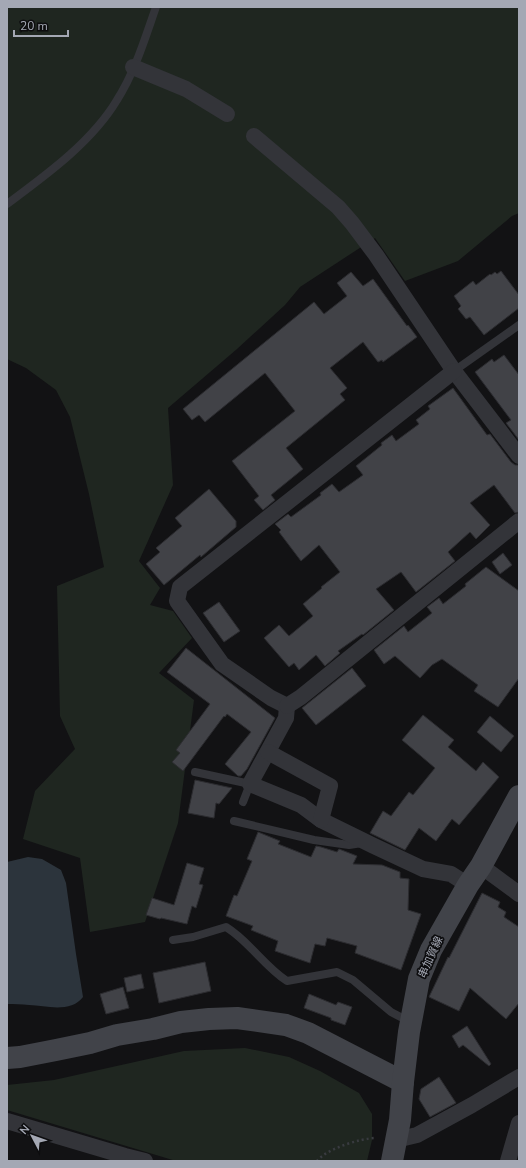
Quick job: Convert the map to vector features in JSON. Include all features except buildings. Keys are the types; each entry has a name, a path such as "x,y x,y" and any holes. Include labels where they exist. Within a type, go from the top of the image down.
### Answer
{"street":[{"path":"133,67 186,89 227,114"},
{"path":"254,136 343,212 376,255 454,371 519,456"},
{"path":"287,706 271,698 222,664 177,601 180,587 454,371"},
{"path":"287,706 308,692 519,521"},
{"path":"287,706 286,718 250,784 302,805 321,820 423,869 451,874 468,885"},
{"path":"268,752 330,786 321,820"},
{"name":"串加賀線","path":"394,1151 402,1102 403,1082 411,1022 420,979 431,950 468,885 481,866 519,796"},
{"path":"481,866 519,894"},
{"path":"7,1058 20,1057 90,1043 117,1035 153,1029 181,1022 236,1018 286,1025 308,1033 403,1082"},
{"path":"394,1151 417,1135 519,1077"},
{"path":"7,1121 145,1161"},
{"path":"508,1161 519,1125"}],"lane":[{"path":"7,204 76,149 107,115 118,100 133,67 156,7"},
{"path":"454,371 519,325"},
{"path":"195,772 250,784 243,802"},
{"path":"234,821 314,840 348,845 367,842"},
{"path":"173,940 192,937 226,927 236,933 276,973 288,980 337,972 352,980 391,1012 411,1022"}],"path":[{"path":"317,1161 320,1157 344,1144 367,1138 383,1138 394,1151"}],"shaded area":[{"path":"7,7 519,7 519,213 512,216 458,261 405,281 375,238 300,287 285,305 237,349 168,408 173,485 139,561 160,588 150,605 173,611 192,638 159,673 194,700 178,823 145,922 90,932 80,858 23,839 35,791 75,749 60,716 57,586 104,567 89,494 70,417 56,390 26,368 7,359"},
{"path":"28,857 42,859 61,870 66,883 83,997 78,1002 65,1007 7,1004 7,862"},
{"path":"245,1048 289,1057 320,1071 359,1093 372,1114 372,1140 367,1161 176,1161 7,1110 7,1085 54,1080 184,1051"}]}
